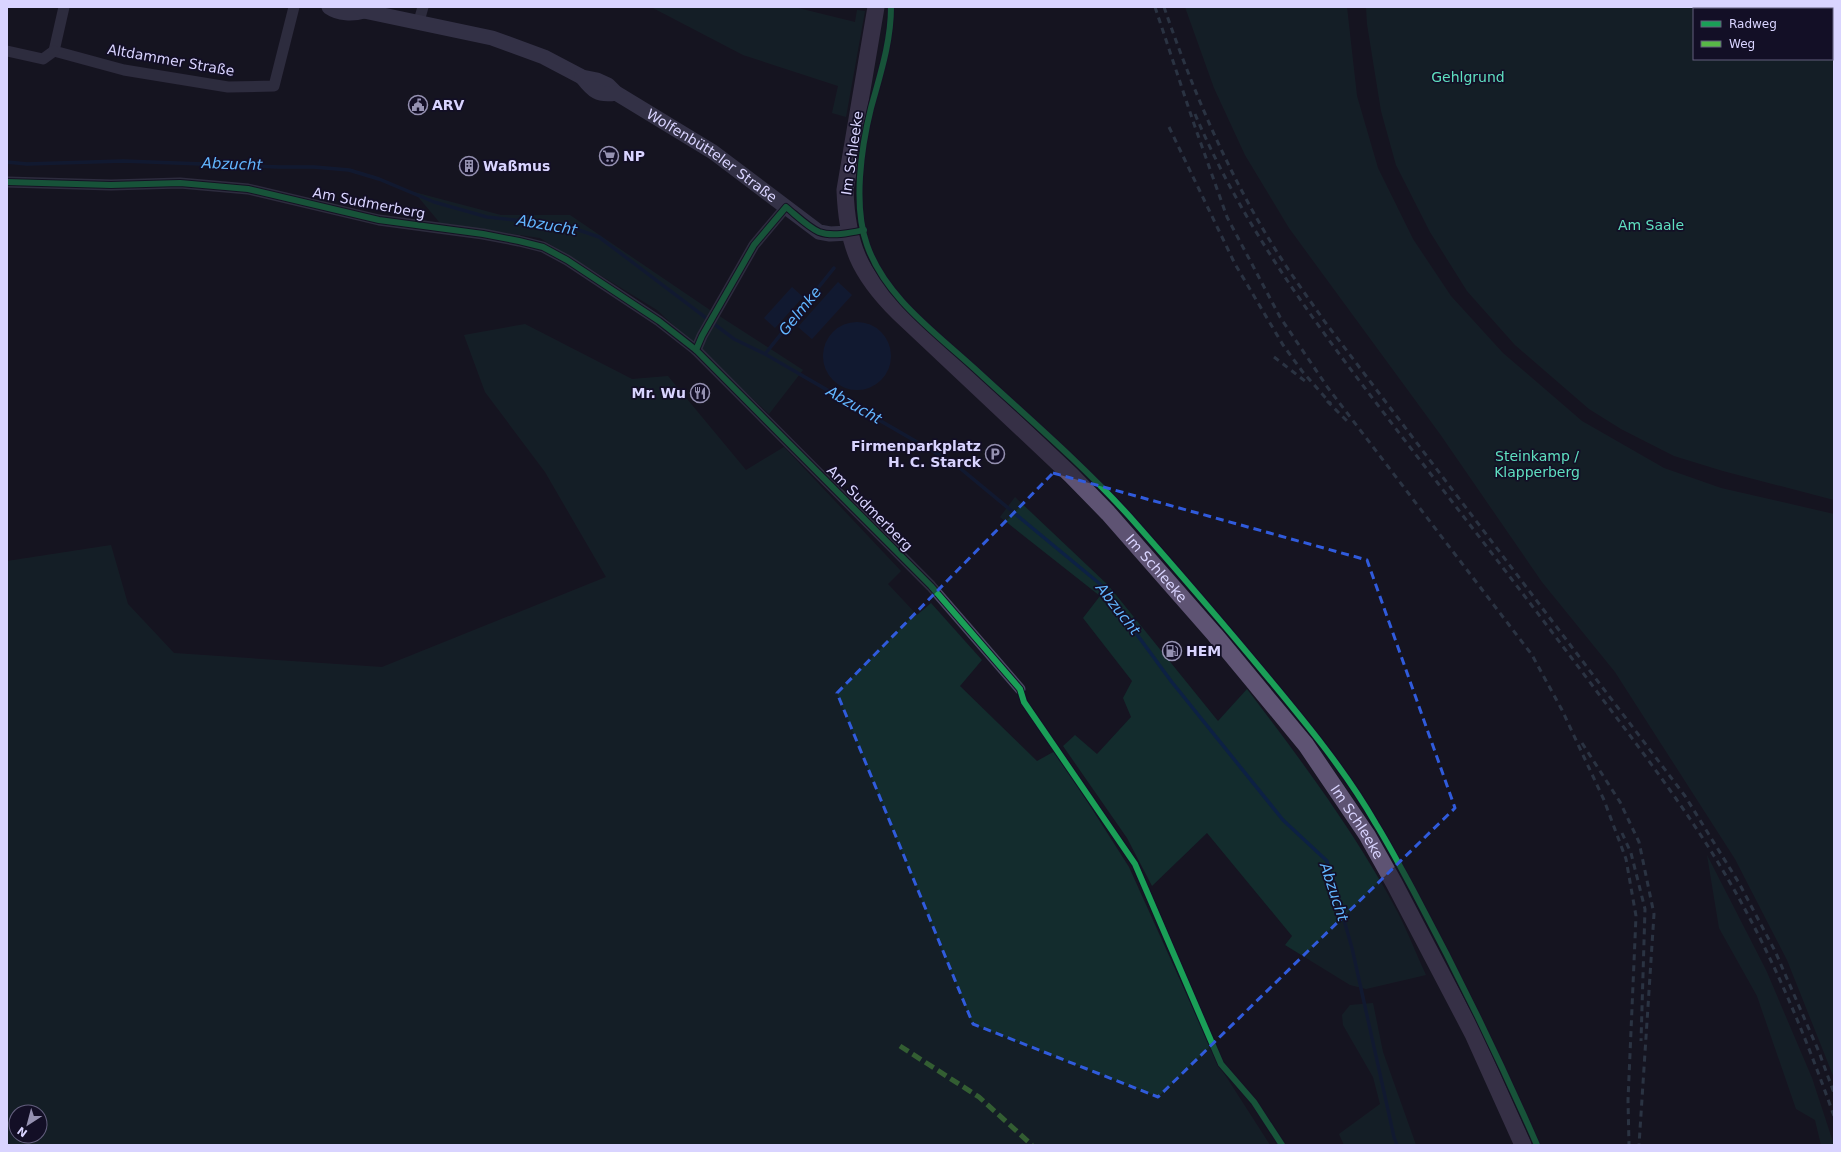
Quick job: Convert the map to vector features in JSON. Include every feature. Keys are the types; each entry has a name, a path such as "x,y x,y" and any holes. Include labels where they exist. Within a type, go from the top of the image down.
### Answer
{"main road":[{"name":"Wolfenbütteler Straße","path":"329,7 333,10 353,14 362,9 421,14 544,57 582,78 597,80 608,85 616,93 713,152 819,232 830,234 849,233"},
{"name":"Im Schleeke","path":"876,7 847,172 845,197 849,233 857,256 865,272 879,293 1071,475 1108,513 1205,623 1306,745 1367,835 1398,890 1473,1034 1523,1145"}],"street":[{"path":"7,51 43,58 54,51 64,7"},
{"name":"Altdammer Straße","path":"54,51 124,70 228,87 274,86 294,7"},
{"name":"Am Sudmerberg","path":"7,182 111,185 180,183 248,189 379,220 483,234 543,247 567,260 659,321 696,350 931,586 1020,689"},
{"path":"696,350 702,336 754,245 786,207"}],"highlighted area":[{"path":"1053,473 1367,560 1455,808 1158,1097 973,1024 837,693"}],"green space":[{"path":"651,7 794,7 855,22 857,10 865,11 846,117 832,113 838,86 743,55"},
{"name":"Steinkamp / Klapperberg","path":"1185,7 1347,7 1357,96 1378,168 1413,239 1451,296 1503,353 1582,421 1664,468 1721,488 1834,514 1834,1078 1787,960 1735,859 1615,672 1542,582 1440,434 1289,228 1245,155 1214,88"},
{"name":"Am Saale","path":"1366,7 1834,7 1834,500 1723,471 1674,456 1621,429 1589,409 1515,345 1467,291 1430,232 1396,165 1381,111 1367,24"},
{"path":"414,192 501,215 570,215 710,310 803,370 769,414 657,310 540,238 440,223"},
{"path":"525,324 632,379 668,376 746,470 784,447 901,571 888,584 917,615 931,603 982,660 960,686 1037,761 1055,751 1129,867 1218,1064 1270,1145 7,1145 7,561 111,545 128,604 174,653 382,667 606,577 545,472 485,392 464,335"},
{"path":"1015,497 1108,585 1218,721 1247,689 1307,770 1363,853 1397,911 1426,975 1366,989 1350,985 1285,945 1292,936 1207,833 1152,886 1127,838 1063,746 1075,735 1097,754 1131,717 1123,698 1132,681 1083,618 1100,596 1000,517"},
{"path":"1707,855 1766,970 1812,1078 1834,1145 1821,1145 1815,1120 1796,1109 1757,996 1719,928"},
{"path":"1373,1003 1383,1052 1416,1145 1344,1145 1339,1134 1380,1104 1373,1077 1343,1025 1342,1015 1350,1005"}],"water":[{"path":"838,282 852,295 812,339 798,327"},
{"path":"792,287 803,297 775,328 764,318"},
{"path":"857,322 870,325 881,332 888,343 891,356 888,369 881,380 870,387 857,390 844,387 833,380 826,369 823,356 826,343 833,332 844,325"}],"waterway":[{"name":"Abzucht","path":"7,162 27,164 123,161 314,167 349,170 379,179 434,202 487,217 567,226 599,237 734,339 765,354 955,464 1100,584 1171,681 1283,820 1327,861 1352,948 1397,1145"},
{"name":"Gelmke","path":"765,354 834,268"}],"railway":[{"path":"1155,7 1227,217 1280,317 1328,388 1532,655 1562,710 1604,800 1626,859 1636,916 1628,1100 1629,1145"},
{"path":"1164,7 1187,70 1213,132 1243,193 1277,252 1325,322 1685,796 1739,883 1775,951 1819,1052 1834,1093"},
{"path":"1195,114 1216,160 1240,204 1293,289 1352,371 1631,737 1684,810 1717,860 1762,942 1775,970 1812,1057 1834,1116"},
{"path":"1169,127 1235,264 1283,345 1302,371 1331,404"},
{"path":"1274,357 1305,381"},
{"path":"1327,401 1347,421"},
{"path":"1582,743 1620,802 1639,842 1654,914 1639,1145"},
{"path":"1622,833 1631,853 1645,909 1641,1041"}],"marked path":[{"path":"900,1046 979,1097 1032,1145"}],"cycle path":[{"path":"891,7 891,20 887,46 867,124 860,177 860,213 867,245 875,264 899,298 928,328 1034,423 1112,497 1232,634 1338,765 1386,840 1446,953 1478,1016 1537,1145"},
{"path":"7,182 111,185 180,183 248,189 379,220 483,234 519,241 543,247 567,260 659,321 696,350"},
{"path":"864,230 835,234 819,232 806,224 786,207 754,245 702,336 696,350 931,586 1020,689 1024,702 1135,864 1221,1064 1254,1102 1282,1145"}],"place":[{"name":"ARV","path":"418,105"},
{"name":"NP","path":"609,156"},
{"name":"Waßmus","path":"469,166"},
{"name":"Mr. Wu","path":"700,393"},
{"name":"Firmenparkplatz H. C. Starck","path":"995,454"},
{"name":"HEM","path":"1172,651"}],"park label":[{"name":"Gehlgrund","path":"1468,77"}]}
